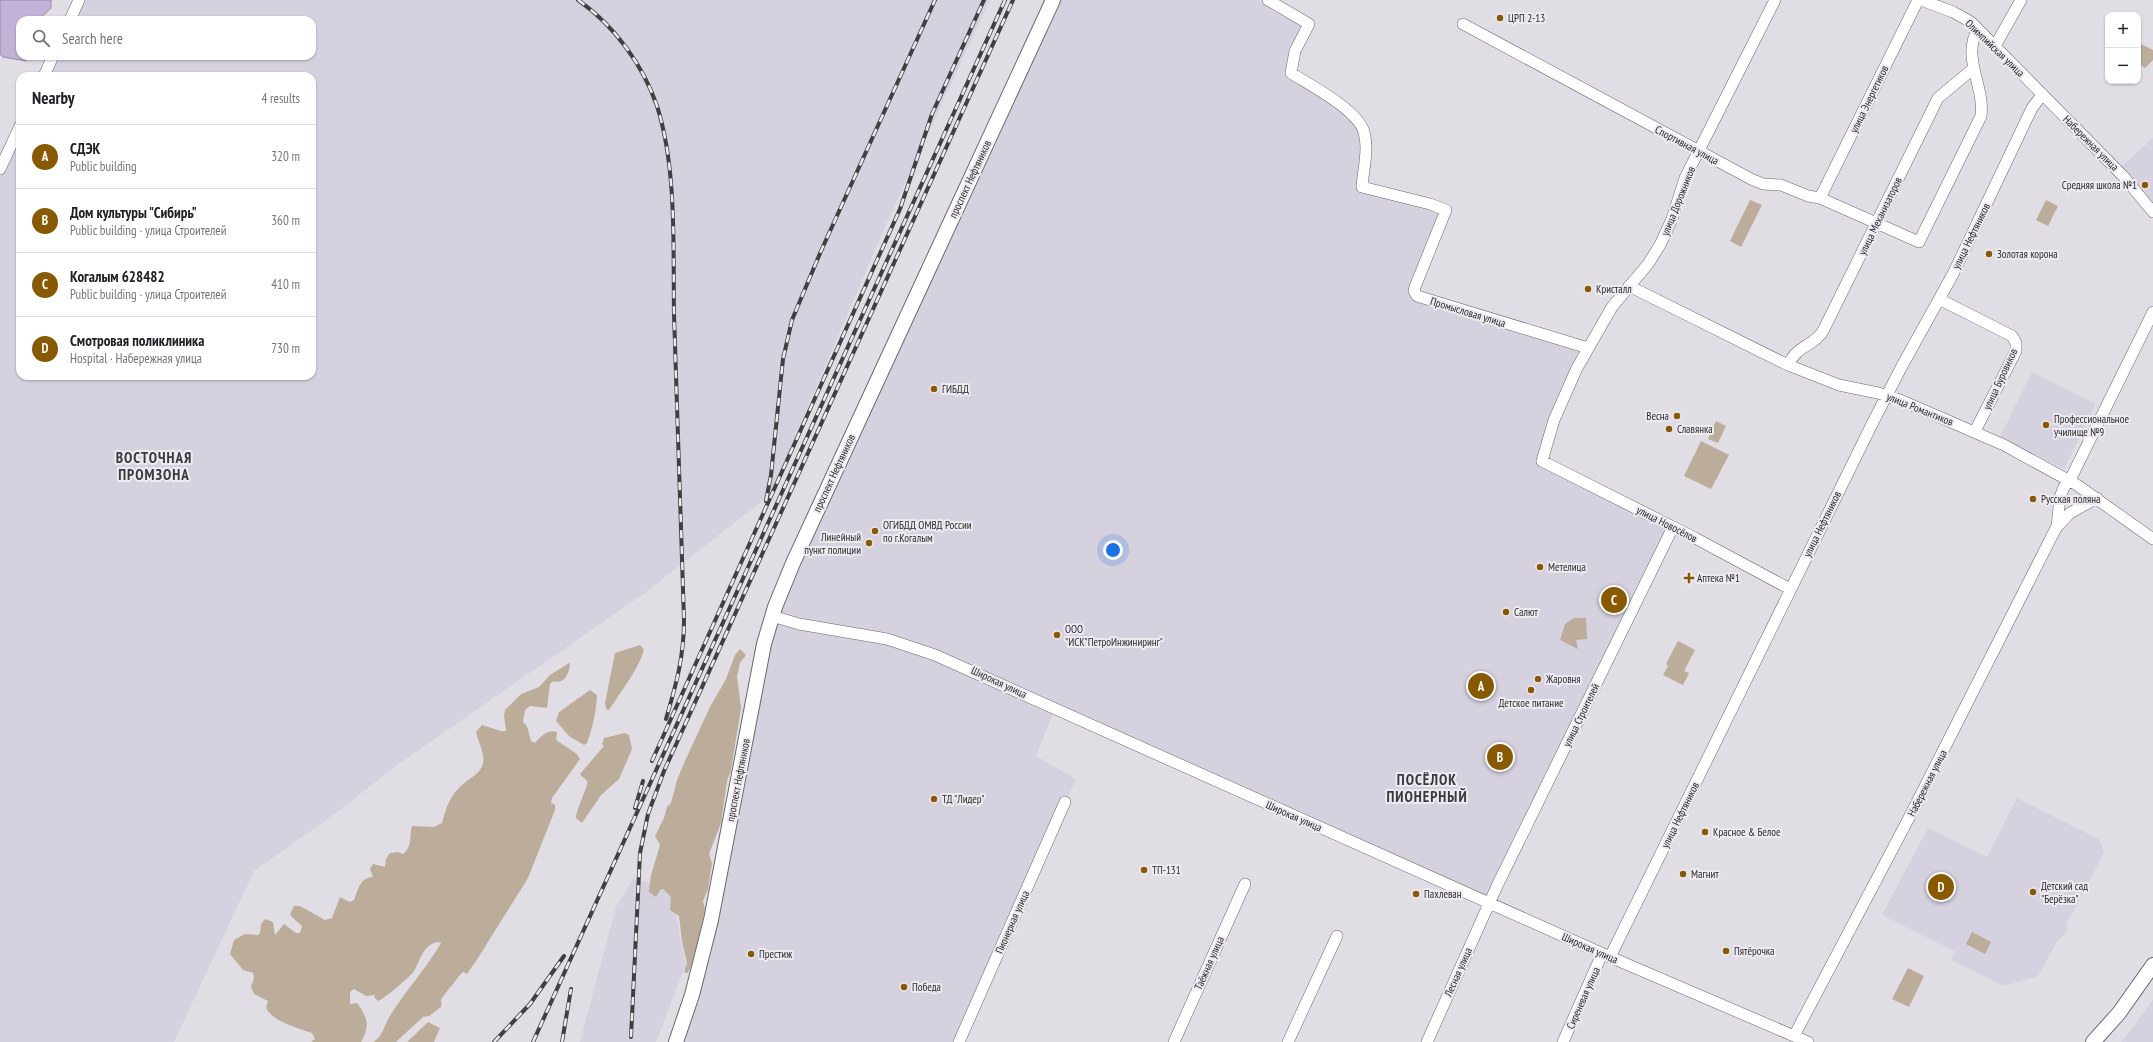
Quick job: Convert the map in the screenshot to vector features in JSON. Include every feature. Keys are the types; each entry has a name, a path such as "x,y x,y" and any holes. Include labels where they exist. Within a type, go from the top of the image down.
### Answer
{"main road":[{"name":"проспект Нефтяников","path":"676,1042 692,995 711,920 761,659 772,616 793,563 1053,0"},
{"path":"2092,1042 2124,1008 2153,965"}],"street":[{"path":"72,16 79,0"},
{"name":"Промысловая улица","path":"1268,0 1309,24 1295,51 1291,74 1350,113 1362,126 1365,142 1362,188 1446,210 1415,287 1414,292 1417,296 1588,348"},
{"name":"улица Дорожников","path":"1542,461 1554,420 1588,348 1612,307 1648,264 1660,245 1672,219 1685,178 1775,0"},
{"name":"Олимпийская улица","path":"1920,0 1965,18 1978,29 2042,95"},
{"name":"улица Энергетиков","path":"1820,198 1920,0"},
{"path":"1995,46 2022,0"},
{"name":"Спортивная улица","path":"1463,24 1698,152 1763,184 1781,185 1808,196 1820,198 1920,242 1981,116 1981,99 1974,68"},
{"path":"1974,68 1971,44 1978,29"},
{"path":"46,72 51,60"},
{"name":"улица Механизаторов","path":"1788,365 1796,351 1817,339 1823,331 1938,98 1974,68"},
{"name":"Набережная улица","path":"2042,95 2123,176 2153,212"},
{"name":"улица Нефтяников","path":"1606,956 1887,395 1939,300 2032,108 2042,95"},
{"path":"0,169 16,135"},
{"name":"улица Романтиков","path":"1629,286 1788,365 1839,385 1887,395 1976,432 2070,480 2153,539"},
{"name":"улица Буровиков","path":"1939,300 2012,336 2016,343 2016,351 1976,432"},
{"name":"Набережная улица","path":"2056,528 2060,497 2064,487 2070,480 2153,312"},
{"name":"улица Новосёлов","path":"1542,461 1673,526 1790,589"},
{"name":"Набережная улица","path":"1794,1036 1911,814 2056,528 2070,513 2096,498"},
{"name":"улица Строителей","path":"1489,903 1673,526"},
{"name":"Широкая улица","path":"772,616 799,624 887,639 935,655 1606,956 1808,1042"},
{"name":"Пионерная улица","path":"959,1042 1065,802"},
{"name":"Таёжная улица","path":"1174,1042 1245,884"},
{"name":"Лесная улица","path":"1427,1042 1489,903"},
{"path":"1288,1042 1337,936"},
{"name":"Сиреневая улица","path":"1563,1042 1606,956"}],"shaded area":[{"path":"0,0 51,0 51,8 42,16 16,16 16,59 3,57 0,54"},
{"name":"ВОСТОЧНАЯ ПРОМЗОНА","path":"79,0 990,0 884,229 770,495 646,592 400,763 329,818 254,871 174,1042 0,1042 0,169 16,135 16,380 316,380 316,72 46,72 51,60 316,60 316,16 72,16"},
{"path":"1053,0 1268,0 1309,24 1291,73 1362,126 1362,187 1446,210 1414,291 1588,348 1542,461 1673,527 1489,903 1055,708 1036,756 1076,779 959,1042 676,1042 692,995 764,644"},
{"path":"2141,44 2153,50 2153,60 2145,68 2141,65"},
{"name":"Средняя школа №1","path":"2153,138 2153,204 2122,166"},
{"path":"1750,200 1762,205 1741,247 1730,241"},
{"path":"2046,200 2058,206 2048,226 2036,220"},
{"name":"Профессиональное училище №9","path":"2032,372 2096,404 2064,469 2000,437"},
{"path":"1716,421 1726,426 1718,443 1708,439"},
{"path":"1701,441 1729,455 1711,489 1684,476"},
{"path":"1574,618 1586,618 1587,639 1576,640 1578,649 1560,640 1565,624"},
{"path":"1678,641 1695,650 1684,671 1689,673 1683,685 1663,675 1668,666 1666,664"},
{"path":"640,645 643,648 643,653 636,669 609,710 606,709 605,703 615,653"},
{"path":"740,649 746,655 740,663 737,676 741,708 731,770 727,781 721,823 709,854 712,863 708,889 703,901 705,909 694,959 688,973 684,972 687,963 682,941 679,916 670,910 671,897 663,889 661,889 656,897 649,892 651,875 660,845 655,836 664,818 667,807 671,803 677,780 685,761 710,707 726,679 735,655"},
{"path":"569,663 569,668 565,678 557,682 553,681 550,684 547,708 530,706 525,710 523,722 527,726 531,741 535,743 548,732 557,732 556,740 577,754 580,759 552,798 551,803 555,805 555,810 528,878 467,974 463,972 442,998 441,1007 429,1016 423,1017 396,1042 373,1042 379,1037 388,1019 441,943 437,942 428,946 422,954 412,974 397,988 378,1001 374,997 375,995 366,996 354,989 350,992 350,1004 357,1003 364,1013 366,1022 366,1032 361,1042 311,1042 315,1039 312,1033 279,1020 268,1012 266,1007 268,1001 254,994 251,987 254,978 253,973 243,970 230,954 234,940 245,934 258,935 260,933 261,924 265,919 273,922 275,935 284,924 296,933 300,933 302,926 290,914 294,906 300,906 325,920 332,918 340,897 350,902 354,900 358,888 362,882 365,879 373,877 370,869 373,864 385,867 386,859 390,853 398,852 403,854 406,851 409,844 412,826 434,827 442,823 451,797 482,767 483,755 476,732 482,725 501,731 506,731 504,715 505,710 521,694 539,687 550,675"},
{"path":"590,690 597,695 597,701 591,731 587,743 584,745 569,736 556,721 559,712"},
{"path":"625,733 629,735 632,749 619,779 601,795 582,823 576,818 587,781 580,774 604,746 602,744 604,738"},
{"name":"Детский сад \"Берёзка\"","path":"2017,798 2099,839 2104,853 2066,925 2067,929 2063,937 2058,940 2038,976 2004,986 1951,960 1954,951 1882,915 1928,828 1987,857"},
{"path":"633,879 670,887 686,964 656,1042 580,1042 616,907"},
{"path":"1972,932 1991,942 1985,954 1966,944"},
{"path":"1908,968 1924,976 1909,1007 1892,999"},
{"path":"2153,999 2153,1042 2121,1042 2135,1025"},
{"path":"428,1022 440,1028 434,1042 407,1042"}],"railway":[{"path":"578,0 604,21 626,47 644,76 657,106 668,155 673,208 674,314 684,633 681,659 666,719"},
{"path":"766,501 771,475 783,359 792,320 821,251 935,0"},
{"path":"652,761 900,209 932,114 984,0"},
{"path":"533,1042 1005,0"},
{"path":"631,1037 640,853 648,814 664,771 1013,0"},
{"path":"635,808 643,781"},
{"path":"494,1042 530,1004 564,956"},
{"path":"562,1042 571,989"}],"place":[{"name":"ЦРП 2-13","path":"1500,18"},
{"name":"Средняя школа №1","path":"2145,185"},
{"name":"Золотая корона","path":"1989,254"},
{"name":"Кристалл","path":"1588,289"},
{"name":"ГИБДД","path":"934,389"},
{"name":"Весна","path":"1677,416"},
{"name":"Профессиональное училище №9","path":"2046,425"},
{"name":"Славянка","path":"1669,429"},
{"name":"Русская поляна","path":"2033,499"},
{"name":"ОГИБДД ОМВД России по г.Когалым","path":"875,531"},
{"name":"Линейный пункт полиции","path":"869,543"},
{"name":"Метелица","path":"1540,567"},
{"name":"Аптека №1","path":"1689,578"},
{"name":"Когалым 628482","path":"1614,600"},
{"name":"Салют","path":"1506,612"},
{"name":"ООО \"ИСК\"ПетроИнжиниринг\"","path":"1057,635"},
{"name":"Жаровня","path":"1538,679"},
{"name":"СДЭК","path":"1481,686"},
{"name":"Детское питание","path":"1531,690"},
{"name":"Дом культуры \"Сибирь\"","path":"1500,757"},
{"name":"ТД \"Лидер\"","path":"934,799"},
{"name":"Красное & Белое","path":"1705,832"},
{"name":"ТП-131","path":"1144,870"},
{"name":"Магнит","path":"1683,874"},
{"name":"Смотровая поликлиника","path":"1941,887"},
{"name":"Детский сад \"Берёзка\"","path":"2033,892"},
{"name":"Пахлеван","path":"1416,894"},
{"name":"Пятёрочка","path":"1726,951"},
{"name":"Престиж","path":"751,954"},
{"name":"Победа","path":"904,987"}],"district":[{"name":"ВОСТОЧНАЯ ПРОМЗОНА","path":"154,466"},
{"name":"ПОСЁЛОК ПИОНЕРНЫЙ","path":"1427,788"}]}
